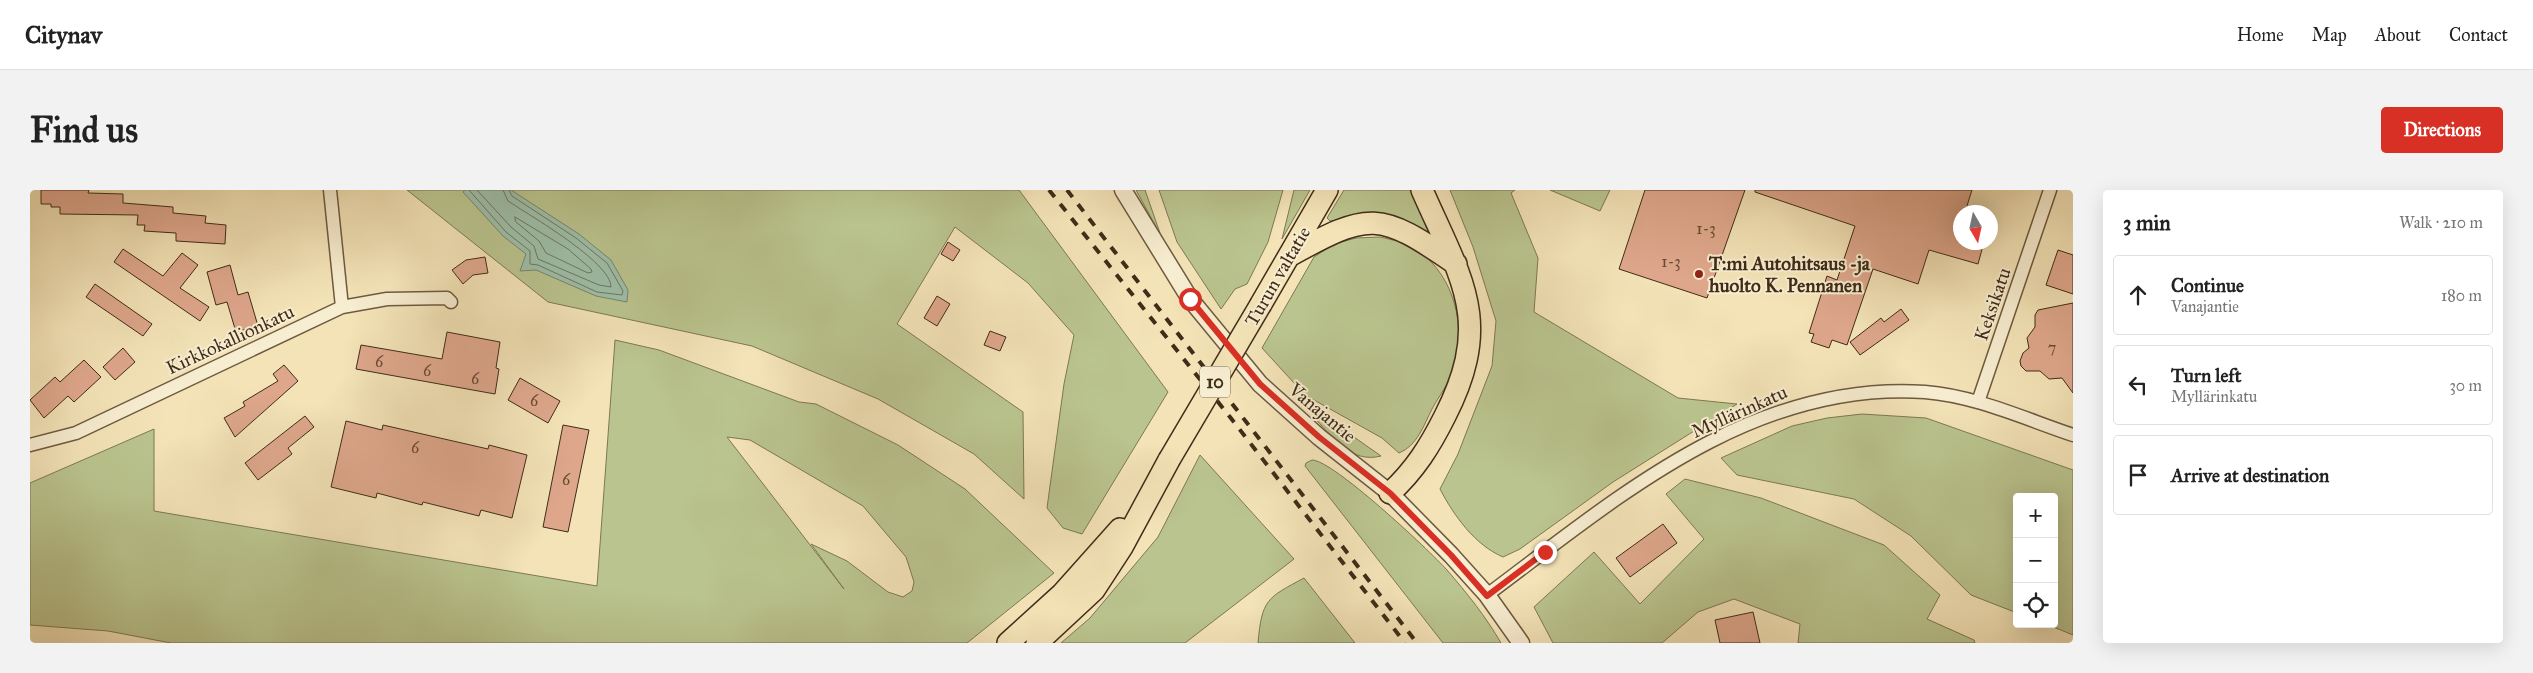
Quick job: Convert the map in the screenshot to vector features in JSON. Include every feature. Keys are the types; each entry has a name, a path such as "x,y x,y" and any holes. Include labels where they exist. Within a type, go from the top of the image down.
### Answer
{"highway":[{"name":"Turun valtatie","path":"1037,643 1094,590 1122,547 1151,490 1326,190"},
{"path":"1390,493 1412,473 1436,435 1458,390 1466,369 1470,350 1469,314 1466,296 1456,264 1422,190"},
{"path":"1289,256 1336,230 1350,225 1386,224 1406,231 1456,264"},
{"name":"Turun valtatie","path":"1008,643 1062,594 1094,560 1151,490"}],"street":[{"path":"330,190 342,307"},
{"name":"Vanajantie","path":"1122,190 1190,299 1260,384 1319,437 1390,493 1451,555 1487,596 1521,643"},
{"name":"Keksikatu","path":"1978,402 2050,190"},
{"name":"Kirkkokallionkatu","path":"30,445 76,433 342,307 387,299 447,298 452,302"},
{"name":"Myllärinkatu","path":"1487,596 1659,471 1722,435 1758,418 1807,402 1858,393 1925,392 1978,402 2073,436"}],"shaded area":[{"path":"407,190 1019,190 1168,392 1082,534 1063,528 1047,508 1064,384 1074,335 1028,283 955,227 897,324 1023,412 1024,499 974,454 878,399 752,346 548,302"},
{"path":"1136,190 1145,190 1161,236"},
{"path":"1159,190 1283,190 1268,242 1247,284 1235,289 1221,309 1177,242"},
{"path":"1294,190 1310,190 1282,239"},
{"path":"1344,190 1413,190 1435,237 1356,217 1330,221 1327,218"},
{"path":"1450,190 1515,190 1511,193 1538,258 1534,312 1678,398 1737,404 1613,482 1520,549 1503,557 1483,545 1466,529 1440,489 1458,454 1492,366 1496,321 1473,247"},
{"path":"1550,190 1610,190 1600,211"},
{"path":"1380,237 1410,246 1431,262 1449,289 1458,320 1459,336 1452,373 1419,434 1411,445 1399,453 1382,438 1305,395 1262,348 1314,257 1334,244 1356,238"},
{"path":"615,340 659,350 799,402 816,404 898,445 965,489 1054,573 967,643 171,643 108,631 30,625 30,483 154,429 154,511 597,586","holes":["727,437 750,440 863,506 906,557 914,582 912,591 903,597 888,592 847,561 811,544 844,589"]},
{"path":"1862,414 1926,418 2073,470 2073,635 2056,628 2058,628 2058,493 2013,493 2013,611 1971,595 1911,536 1854,499 1737,475 1721,458 1792,426 1827,418"},
{"path":"1313,416 1354,437 1381,456 1360,456 1351,452 1335,440"},
{"path":"1200,455 1294,559 1185,643 1061,643 1090,618 1158,537"},
{"path":"1312,460 1323,464 1339,474 1421,544 1462,587 1501,643 1443,643 1305,466 1306,463"},
{"path":"1685,479 1761,498 1884,545 1940,595 1927,619 1974,640 1975,643 1798,643 1800,624 1734,599 1698,612 1662,643 1553,643 1534,607 1594,552 1640,604 1704,539 1666,494"},
{"path":"1304,578 1355,643 1258,643 1262,617 1269,602 1282,590"}],"water":[{"path":"465,190 511,190 579,234 611,260 628,290 627,302 596,296 536,270 520,271 526,254 503,236 463,192"}],"building":[{"path":"41,190 89,190 88,193 123,194 123,203 173,207 173,213 206,216 205,223 226,225 225,244 176,241 176,233 144,231 145,225 137,225 138,215 60,214 60,207 51,207 51,204 41,204"},
{"path":"1645,190 1745,190 1707,298 1619,269"},
{"path":"1755,190 1972,190 1967,205 1953,205 1953,250 1982,250 1978,264 1929,250 1918,284 1873,269 1847,345 1832,340 1829,348 1811,342 1814,334 1809,333 1827,276 1837,280 1855,226 1755,192"},
{"path":"948,242 960,250 953,261 941,254"},
{"path":"123,249 163,276 182,253 198,265 180,288 209,307 200,321 114,262"},
{"path":"2058,250 2073,255 2073,294 2046,285"},
{"path":"485,257 488,273 473,275 463,284 452,270 466,260"},
{"path":"230,265 238,295 248,292 258,326 236,332 227,302 216,305 207,272"},
{"path":"95,284 152,324 143,336 86,297"},
{"path":"937,296 950,304 937,326 924,318"},
{"path":"2073,303 2073,393 2062,378 2049,379 2040,371 2026,371 2021,366 2020,361 2023,353 2029,348 2027,338 2035,327 2035,315 2038,310"},
{"path":"1901,309 1909,320 1860,355 1850,342 1881,318 1884,322"},
{"path":"990,331 1006,337 1000,351 984,345"},
{"path":"447,332 500,342 496,368 499,369 495,394 356,369 361,345 442,359"},
{"path":"123,348 135,362 115,380 103,367"},
{"path":"84,360 101,377 74,402 68,396 44,418 30,400 55,377 60,382"},
{"path":"284,365 298,381 235,437 224,418 245,406 243,402 278,381 273,374"},
{"path":"520,378 560,401 548,423 508,400"},
{"path":"305,416 314,427 288,448 292,454 258,480 245,463"},
{"path":"346,421 382,430 383,425 488,449 489,445 527,455 512,518 481,510 479,516 423,502 422,505 377,493 376,498 331,487"},
{"path":"563,425 589,430 568,532 543,527"},
{"path":"1663,524 1677,543 1630,577 1616,558"},
{"path":"1753,612 1760,643 1720,643 1715,620"}],"railway":[{"path":"1049,190 1230,417 1405,643"},
{"path":"1067,190 1417,643"}],"place":[{"name":"T:mi Autohitsaus -ja huolto K. Pennanen","path":"1699,274"}],"route":[{"path":"1190,299 1260,384 1319,437 1390,493 1451,555 1487,596 1545,552"}]}
